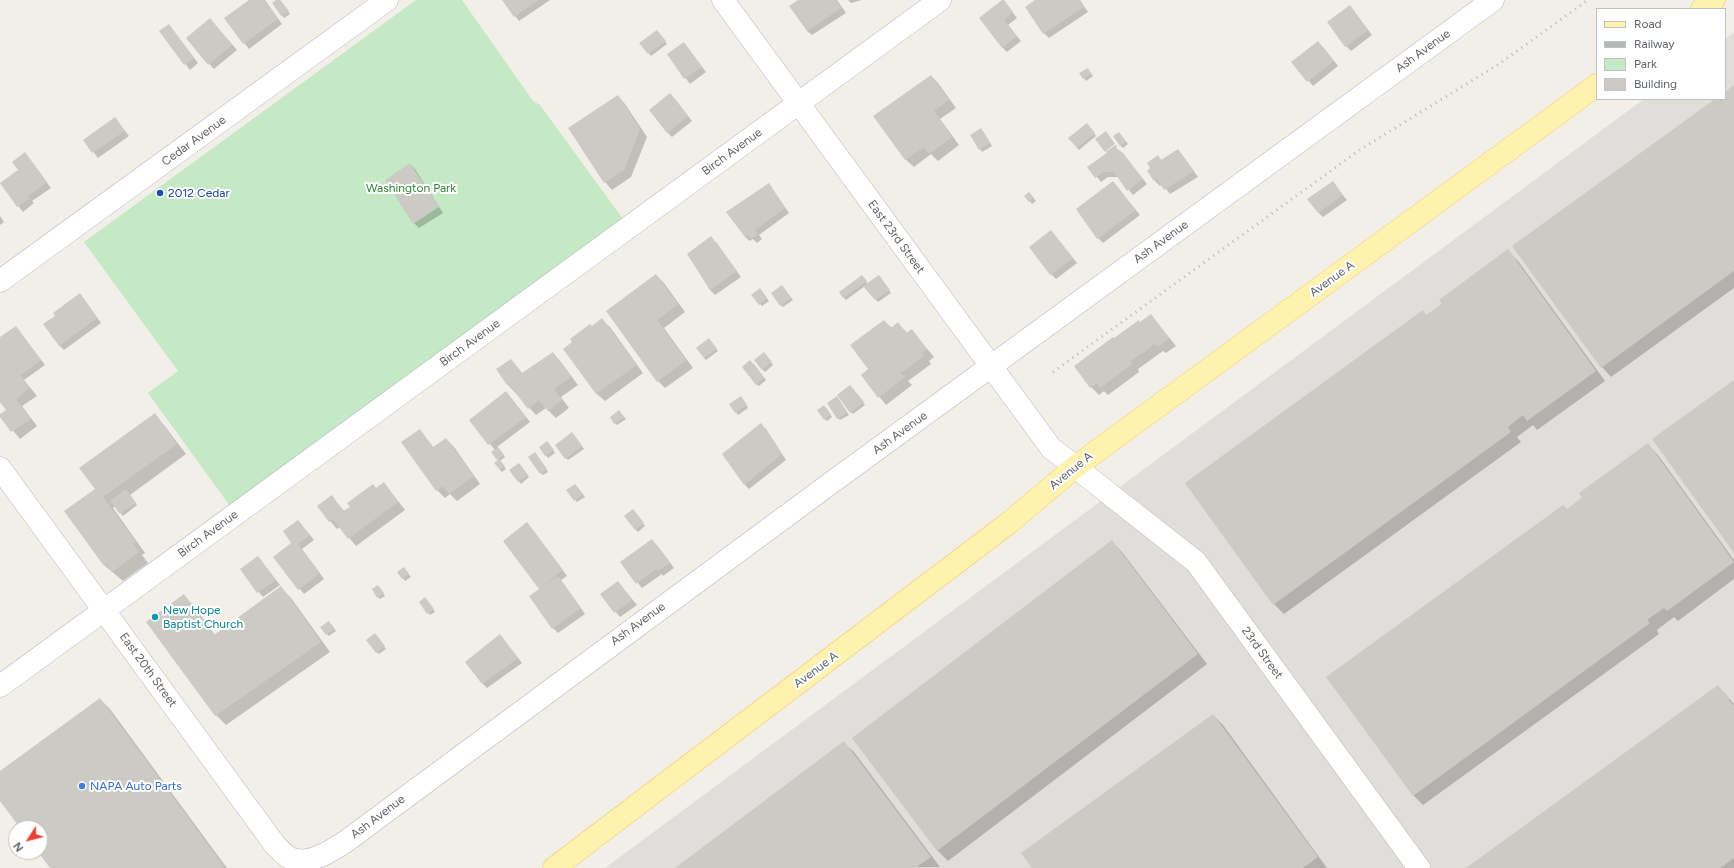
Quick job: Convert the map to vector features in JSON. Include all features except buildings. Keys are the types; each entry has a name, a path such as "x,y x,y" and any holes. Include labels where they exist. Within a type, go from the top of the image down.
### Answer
{"main road":[{"path":"1703,8 1714,0"},
{"name":"Avenue A","path":"554,868 1004,527 1075,467 1596,86"}],"street":[{"name":"Cedar Avenue","path":"0,282 387,0"},
{"name":"East 23rd Street","path":"723,0 1051,448 1075,467"},
{"name":"Birch Avenue","path":"0,686 940,0"},
{"name":"Ash Avenue","path":"304,860 319,856 345,842 571,674 1493,0"},
{"name":"23rd Street","path":"1075,467 1196,562 1419,868"},
{"name":"East 20th Street","path":"0,468 275,845 282,853 292,859 304,860"}],"shaded area":[{"path":"1734,32 1734,868 605,868 1643,100 1726,100 1726,38"}],"green space":[{"name":"Washington Park","path":"416,0 462,0 533,101 540,105 623,219 230,506 148,393 178,371 84,242"}],"railway":[{"path":"1053,372 1361,149 1499,64 1588,0"}],"place":[{"name":"2012 Cedar","path":"160,193"},
{"name":"New Hope Baptist Church","path":"155,617"},
{"name":"NAPA Auto Parts","path":"82,786"}]}
